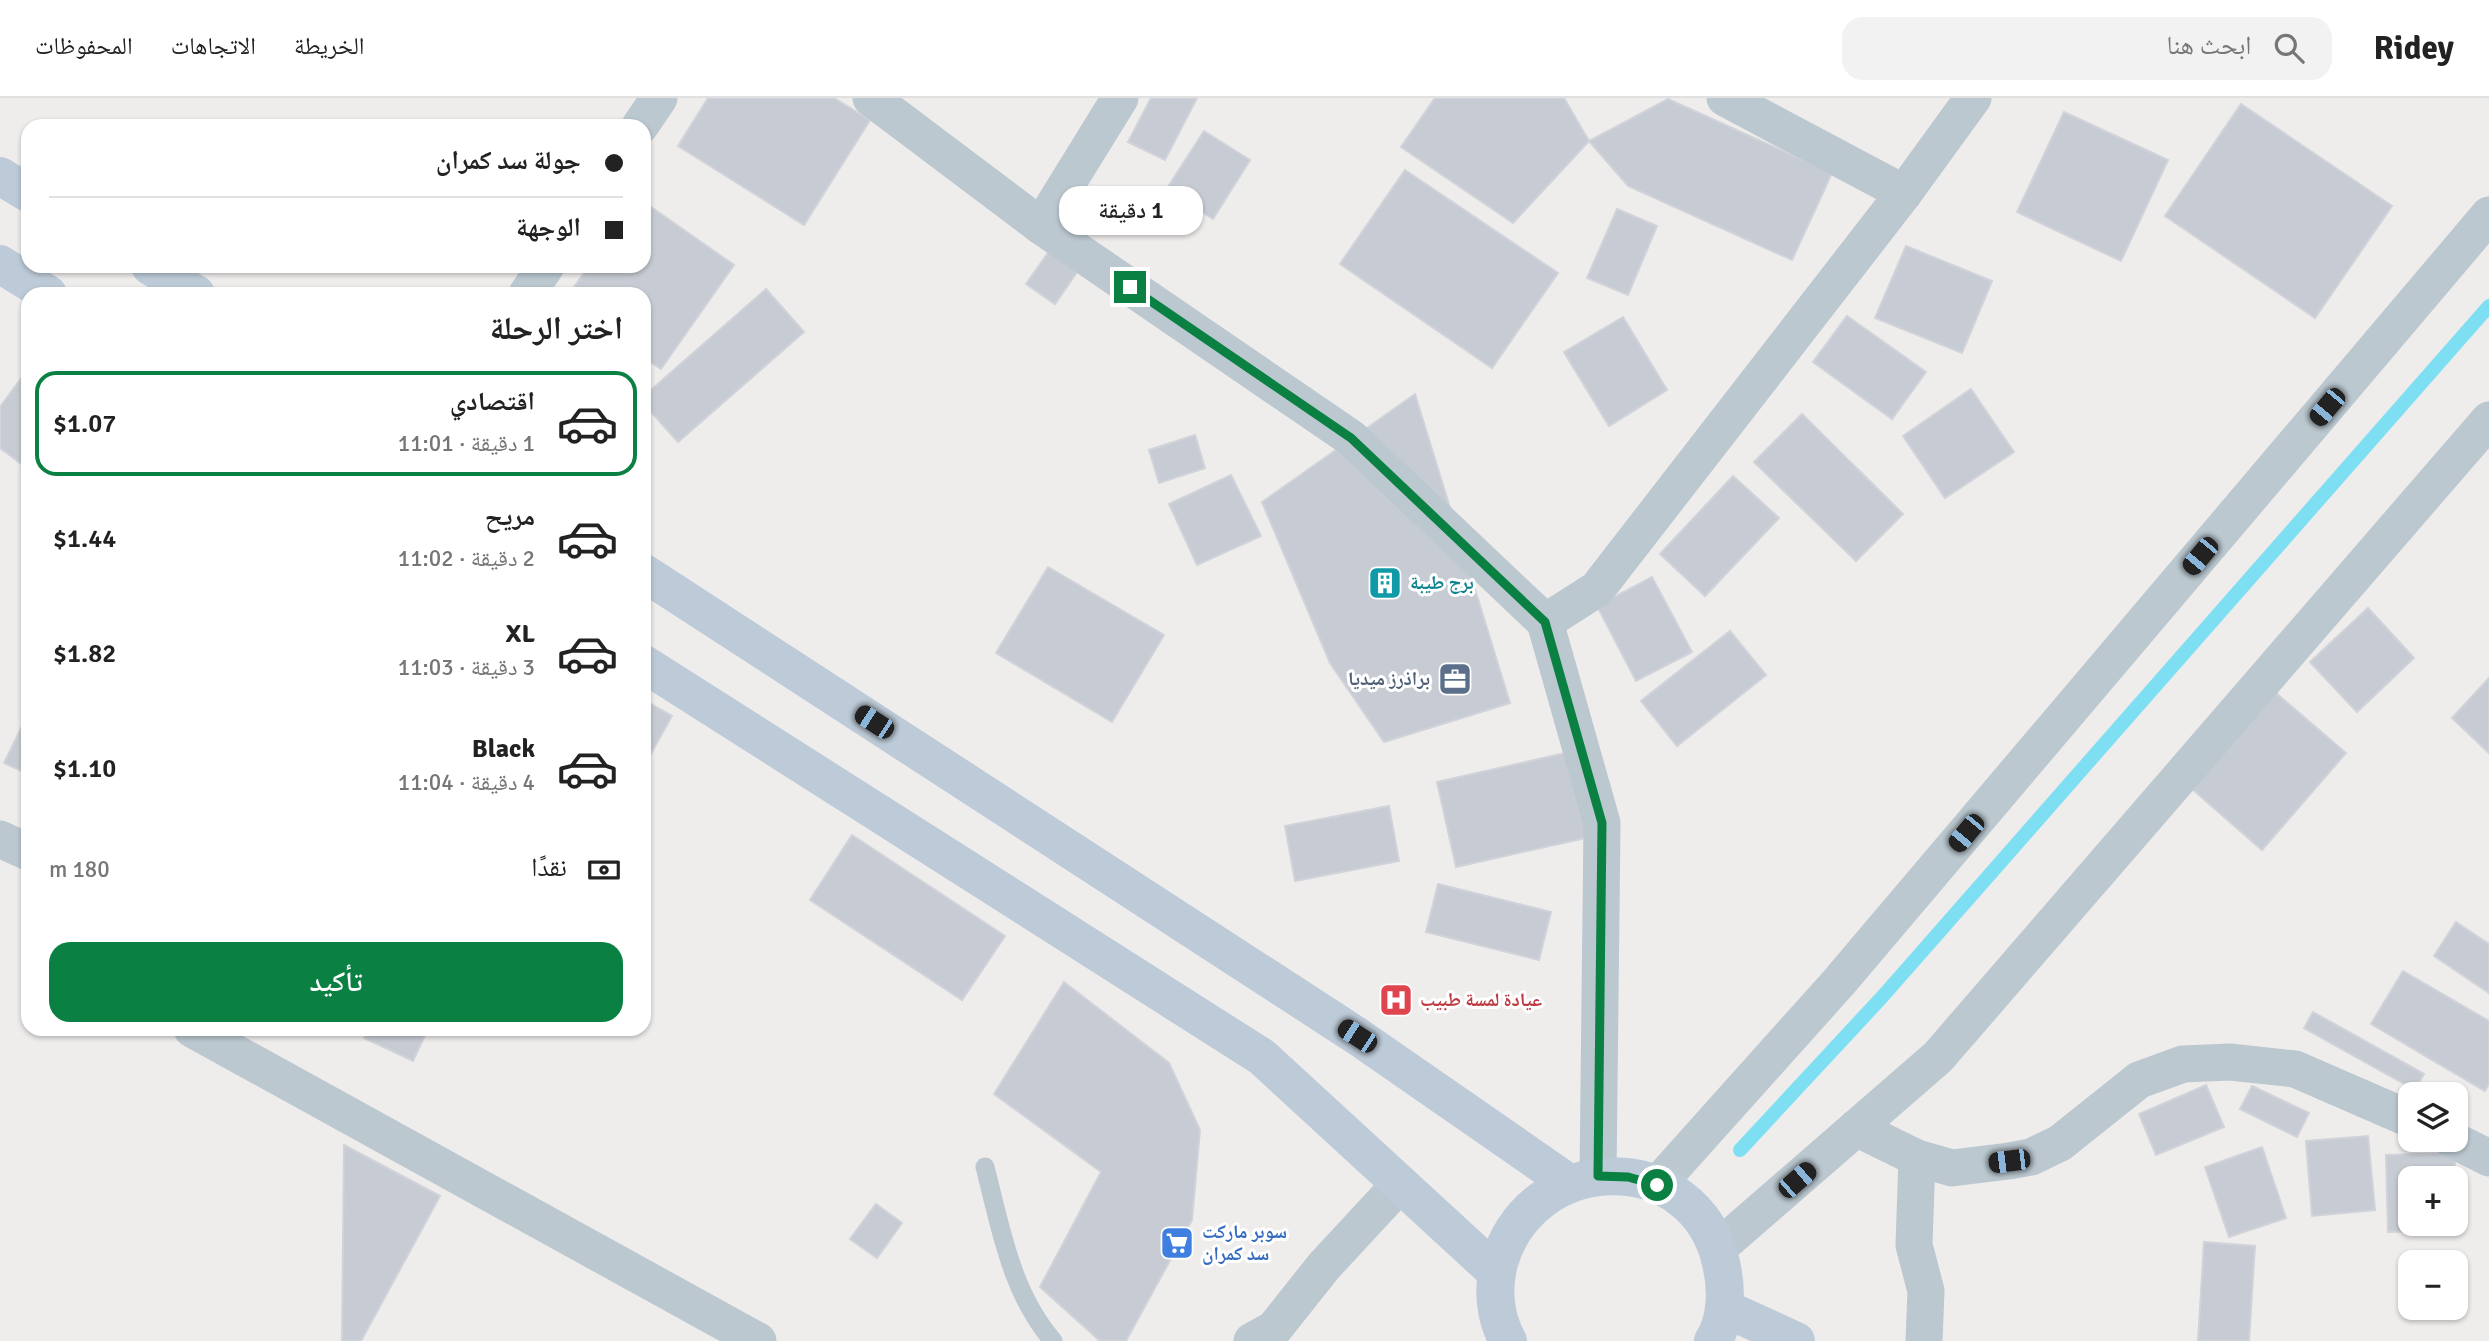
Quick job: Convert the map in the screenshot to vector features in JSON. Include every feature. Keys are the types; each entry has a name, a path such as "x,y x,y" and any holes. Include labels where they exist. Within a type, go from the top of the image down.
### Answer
{"main road":[{"path":"0,176 21,189"},
{"path":"0,264 37,287"},
{"path":"162,273 184,287"},
{"path":"651,578 1357,1036 1583,1179"},
{"path":"651,668 1262,1056 1497,1273"},
{"path":"1508,1341 1495,1302 1497,1273 1505,1243 1520,1218 1542,1197 1583,1179 1628,1177 1657,1185 1683,1201 1703,1222 1718,1248 1725,1278 1719,1324 1796,1341"}],"street":[{"path":"645,119 659,98"},
{"path":"871,98 1041,226 1351,438 1545,622 1602,823 1583,1179"},
{"path":"1041,226 1120,98"},
{"path":"1725,98 1904,193"},
{"path":"1545,622 1597,589 1904,193 1973,98"},
{"path":"1657,1185 1839,982 2489,215"},
{"path":"1718,1248 1938,1056 2489,420"},
{"path":"0,839 21,849"},
{"path":"205,1036 758,1341"},
{"path":"1856,1128 1917,1158 1952,1168 2031,1157 2060,1143 2139,1080 2183,1064 2263,1064 2295,1069 2398,1114"},
{"path":"2468,1148 2489,1158"},
{"path":"1917,1158 1914,1245 1926,1291 1923,1341"},
{"path":"1252,1341 1273,1329 1324,1266 1400,1184"}],"lane":[{"path":"985,1167 1014,1277 1033,1317 1053,1341"}],"building":[{"path":"708,98 834,98 870,120 804,225 678,146"},
{"path":"1151,98 1197,98 1165,160 1128,142"},
{"path":"1435,98 1564,98 1589,141 1513,223 1401,147"},
{"path":"1668,99 1832,173 1792,260 1628,186 1589,141"},
{"path":"2241,104 2392,206 2315,318 2165,216"},
{"path":"2064,112 2168,160 2121,261 2017,212"},
{"path":"1204,131 1250,160 1213,219 1166,190"},
{"path":"1405,170 1558,273 1492,368 1340,264"},
{"path":"651,207 734,265 661,369 651,363 651,287 574,287 584,273 651,273"},
{"path":"1617,209 1657,226 1628,295 1587,278"},
{"path":"1057,240 1086,259 1055,304 1026,284"},
{"path":"1906,246 1992,281 1962,353 1875,318"},
{"path":"766,289 804,332 678,442 651,412 651,390"},
{"path":"1847,316 1926,372 1892,419 1813,362"},
{"path":"1623,317 1667,390 1609,426 1564,352"},
{"path":"21,378 21,464 0,448 0,407"},
{"path":"1971,389 2014,452 1945,498 1903,436"},
{"name":"برج طيبة","path":"1415,394 1510,703 1384,742 1330,663 1262,502"},
{"path":"1802,414 1903,514 1856,561 1754,462"},
{"path":"1195,435 1205,468 1159,483 1149,450"},
{"path":"1231,475 1261,536 1197,565 1169,504"},
{"path":"1733,476 1779,518 1705,596 1660,554"},
{"path":"1048,567 1164,635 1112,722 996,653"},
{"path":"1652,577 1692,652 1636,681 1597,606"},
{"path":"2368,608 2414,658 2357,712 2310,662"},
{"path":"1730,631 1766,675 1677,746 1641,701"},
{"path":"2489,678 2489,753 2452,718"},
{"path":"2269,687 2346,753 2262,850 2185,783"},
{"path":"651,704 672,716 651,754"},
{"path":"21,728 21,771 4,763"},
{"path":"1570,752 1590,837 1456,867 1437,782"},
{"path":"1389,806 1399,861 1295,881 1285,826"},
{"path":"852,835 1005,936 962,1000 810,900"},
{"path":"1438,884 1551,912 1539,960 1426,932"},
{"path":"2456,922 2489,944 2489,993 2434,956"},
{"path":"2403,971 2489,1021 2489,1084 2485,1091 2371,1024"},
{"path":"1064,982 1169,1063 1200,1130 1192,1220 1126,1341 1100,1341 1040,1287 1101,1172 994,1094"},
{"path":"2313,1012 2424,1074 2420,1082 2401,1082 2304,1028"},
{"path":"365,1036 425,1036 413,1061 364,1038"},
{"path":"2206,1085 2224,1127 2156,1155 2139,1114"},
{"path":"2252,1086 2309,1113 2297,1137 2240,1109"},
{"path":"2368,1136 2375,1210 2312,1216 2306,1141"},
{"path":"344,1145 440,1196 361,1341 342,1341"},
{"path":"2262,1147 2286,1218 2229,1237 2205,1167"},
{"path":"2455,1153 2455,1166 2398,1166 2398,1232 2388,1232 2386,1155"},
{"path":"876,1204 902,1223 877,1258 850,1239"},
{"path":"2204,1242 2255,1246 2249,1341 2198,1341"}],"waterway":[{"path":"1740,1150 1883,996 2489,306"}],"place":[{"name":"برج طيبة","path":"1385,583"},
{"name":"براذرز ميديا","path":"1455,679"},
{"name":"عيادة لمسة طبيب","path":"1396,1000"},
{"name":"سوبر ماركت سد كمران","path":"1177,1243"}],"route":[{"path":"1130,287 1351,438 1545,622 1602,823 1598,1176 1628,1177 1657,1185"}]}
